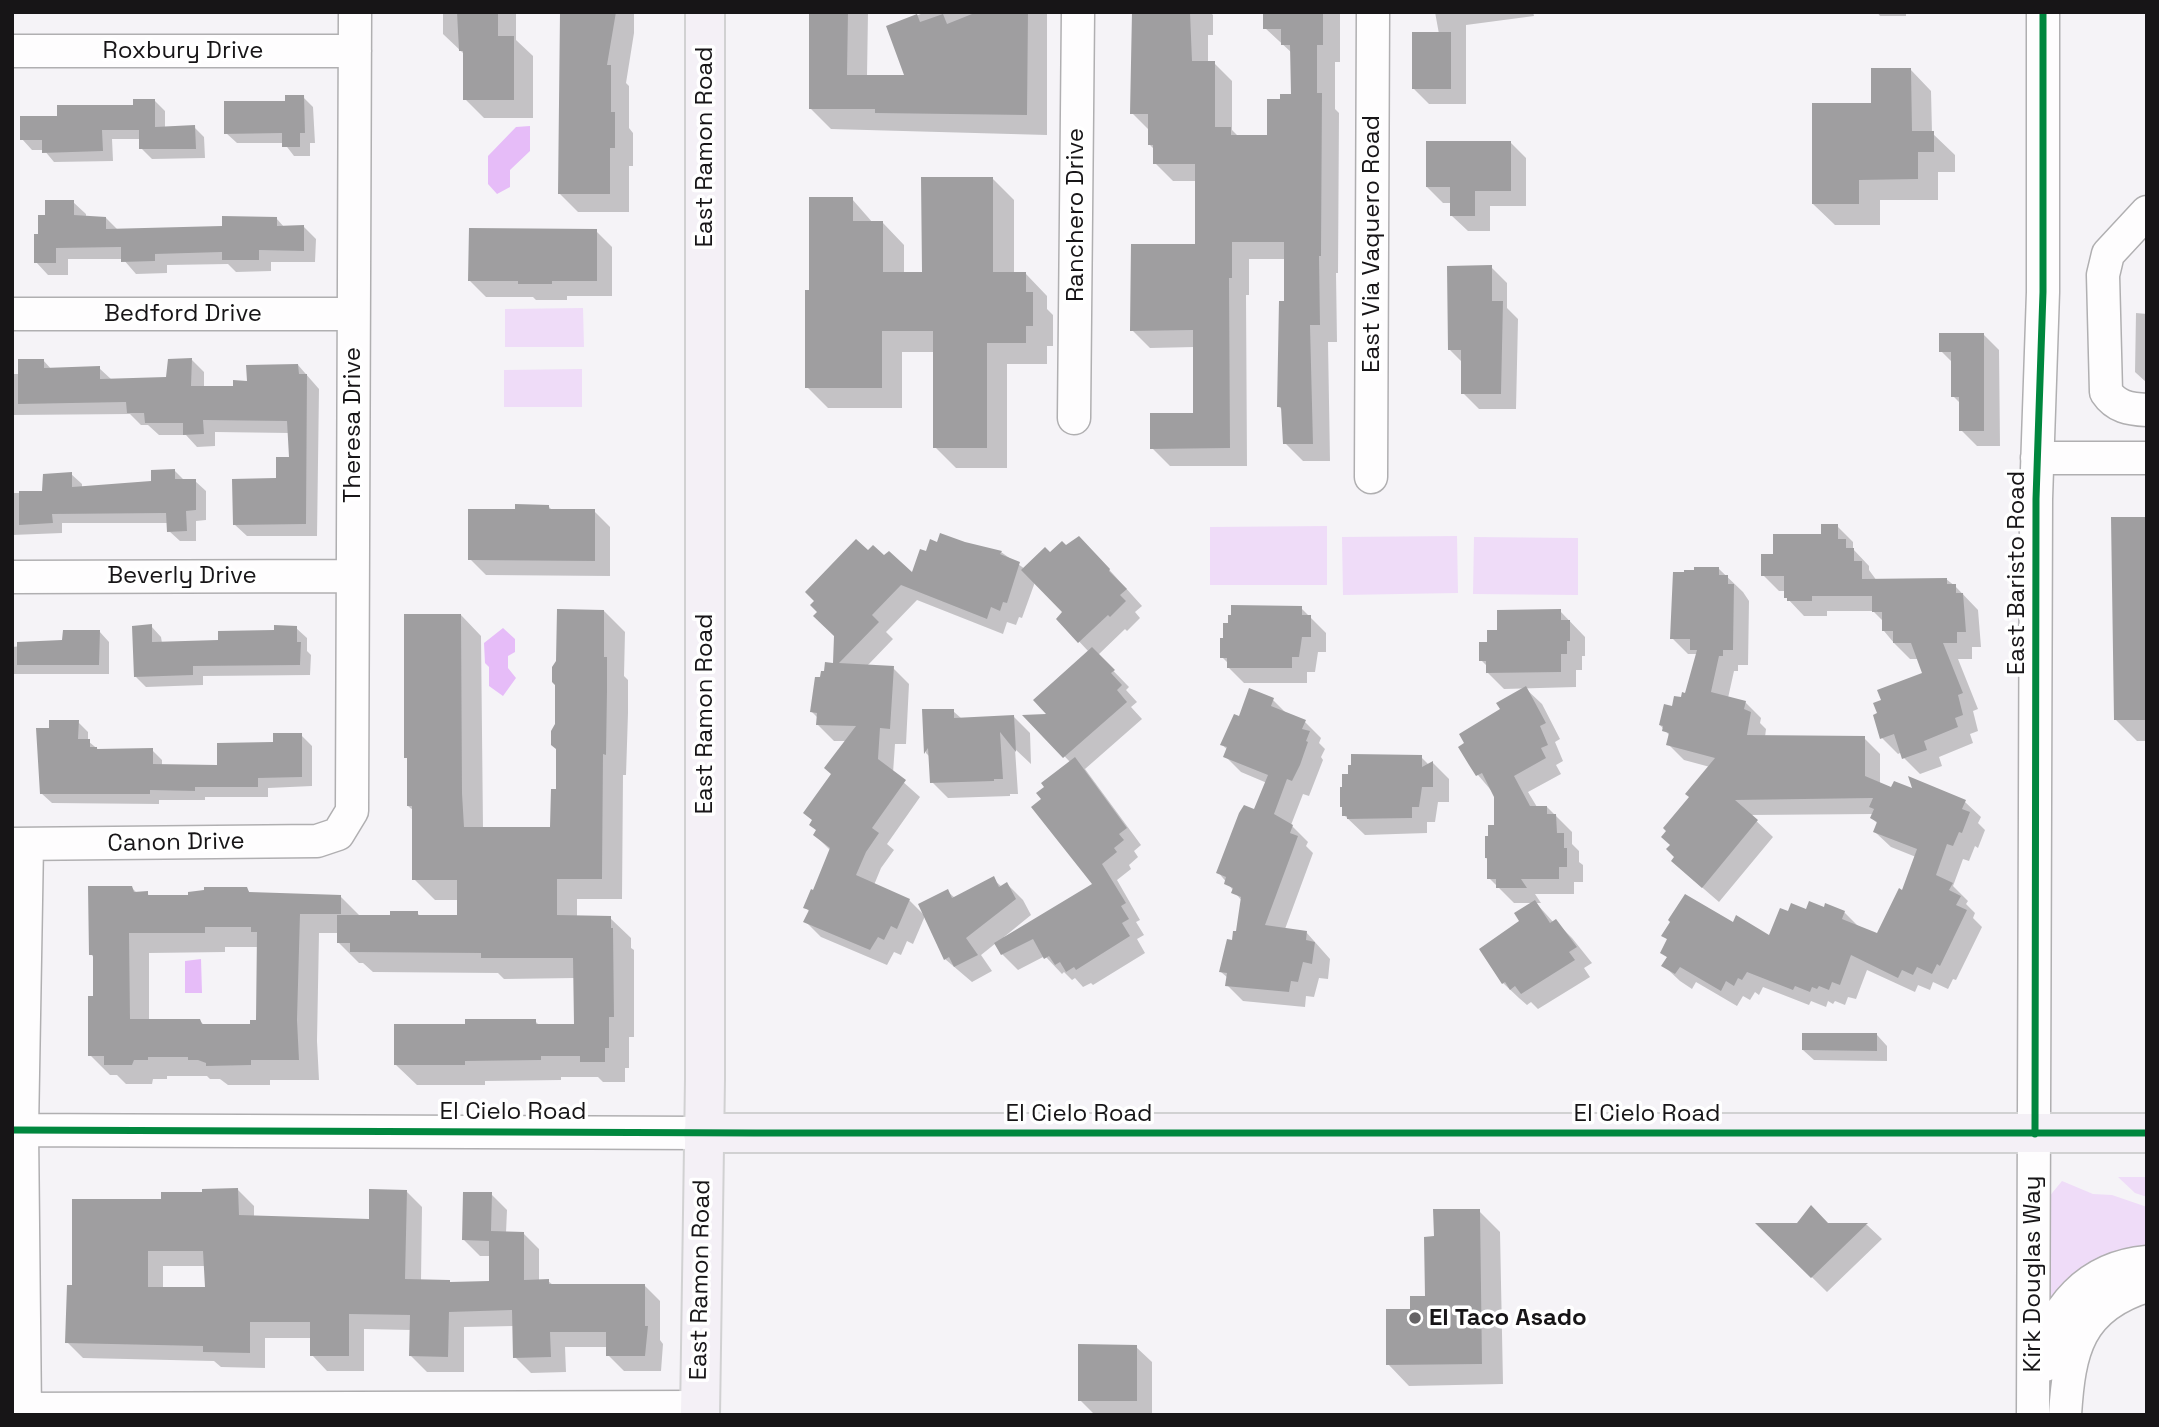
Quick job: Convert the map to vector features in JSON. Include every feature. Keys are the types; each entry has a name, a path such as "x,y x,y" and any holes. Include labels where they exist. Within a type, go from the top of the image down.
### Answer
{"main road":[{"name":"East Ramon Road","path":"700,1411 704,1133 705,12"},
{"name":"El Cielo Road","path":"704,1133 2147,1133"}],"street":[{"name":"Theresa Drive","path":"338,834 352,811 355,12"},
{"name":"Ranchero Drive","path":"1074,418 1078,12"},
{"name":"East Via Vaquero Road","path":"1371,477 1373,12"},
{"name":"East Baristo Road","path":"2035,1134 2037,458 2043,292 2043,12"},
{"name":"Roxbury Drive","path":"12,51 355,51"},
{"path":"2147,212 2108,254 2103,275 2106,392 2114,403 2131,409 2147,410"},
{"name":"Bedford Drive","path":"12,314 353,314"},
{"path":"2037,458 2147,458"},
{"name":"Beverly Drive","path":"12,577 352,576"},
{"name":"Canon Drive","path":"20,844 317,841 338,834"},
{"path":"20,844 17,1130 21,1411 700,1411"},
{"name":"El Cielo Road","path":"17,1130 704,1133"},
{"name":"Kirk Douglas Way","path":"2033,1415 2032,1188 2035,1134"},
{"path":"2041,1415 2049,1336 2067,1303 2090,1281 2105,1273 2133,1263 2147,1262"},
{"path":"2065,1415 2072,1355 2082,1334 2107,1305 2147,1286"}],"shaded area":[{"path":"530,126 530,151 510,170 510,187 497,194 488,184 488,156 516,127"},
{"path":"583,308 584,347 505,347 505,309"},
{"path":"582,369 582,407 504,407 504,370"},
{"path":"1327,526 1327,585 1210,585 1210,527"},
{"path":"1457,536 1458,593 1343,595 1342,537"},
{"path":"1474,537 1578,538 1578,595 1473,594"},
{"path":"503,628 515,639 515,652 508,656 508,668 516,678 503,696 489,686 489,667 485,663 484,643"},
{"path":"201,959 202,993 185,993 185,961"},
{"path":"2118,1177 2147,1177 2147,1197 2135,1193"},
{"path":"2062,1181 2093,1194 2112,1195 2147,1207 2147,1253 2042,1332 2048,1198"}],"building":[{"path":"457,12 498,12 498,36 514,36 514,100 463,100 463,51 459,51"},
{"path":"560,12 616,12 607,65 611,65 611,112 615,112 615,148 610,148 610,194 558,194"},
{"path":"809,12 848,12 847,75 904,75 886,26 917,14 920,22 943,14 947,24 977,12 1028,12 1027,115 875,113 875,109 809,109"},
{"path":"1132,12 1190,12 1192,61 1215,61 1215,127 1231,127 1231,135 1267,135 1267,99 1280,99 1280,94 1291,94 1290,45 1281,45 1281,29 1263,29 1263,12 1323,12 1323,45 1317,45 1317,93 1322,93 1320,325 1310,325 1313,444 1283,444 1281,407 1277,407 1279,301 1284,301 1284,242 1232,242 1232,278 1229,278 1230,448 1150,449 1150,413 1193,413 1193,330 1130,331 1131,244 1195,244 1195,164 1153,164 1153,145 1148,145 1148,114 1130,114"},
{"path":"1412,32 1451,32 1451,89 1412,89"},
{"path":"1871,68 1911,68 1912,131 1934,131 1934,152 1918,152 1918,179 1859,180 1859,204 1812,204 1812,103 1871,103"},
{"path":"285,95 304,95 305,133 300,133 300,147 282,147 282,133 224,134 224,101 285,101"},
{"path":"133,99 155,99 155,127 195,125 196,149 139,149 139,130 102,130 103,151 42,153 42,140 20,140 20,116 57,116 57,105 133,105"},
{"path":"1426,141 1511,141 1511,191 1475,191 1475,216 1450,216 1450,187 1426,187"},
{"path":"921,177 993,177 993,272 1026,272 1026,292 1033,292 1033,326 1026,326 1026,343 987,343 987,448 933,448 933,331 882,331 882,388 805,388 809,197 853,197 853,221 883,221 883,272 922,272"},
{"path":"45,200 74,200 74,215 106,217 106,229 222,226 222,216 277,217 277,226 304,225 304,251 259,250 259,260 222,260 222,252 155,254 155,261 121,262 121,247 56,248 56,263 34,263 34,234 38,234 38,215 45,215"},
{"path":"469,228 597,229 597,281 518,284 518,281 468,281"},
{"path":"1492,265 1492,301 1503,301 1501,394 1461,394 1461,350 1448,350 1447,266"},
{"path":"1939,333 1984,333 1984,431 1959,431 1959,397 1951,397 1951,352 1939,352"},
{"path":"192,358 191,386 233,386 233,380 247,381 246,365 298,364 299,374 307,374 306,524 233,525 232,479 276,478 276,457 289,457 287,421 203,420 204,434 183,435 183,423 145,423 144,413 127,413 126,402 18,404 18,359 44,359 44,368 100,366 100,379 166,377 168,359"},
{"path":"175,469 175,479 196,479 196,510 186,511 187,531 167,532 166,513 52,514 53,523 19,525 19,491 42,491 43,474 72,472 72,487 151,481 151,470"},
{"path":"515,504 549,505 549,509 595,509 595,561 468,560 468,509 515,509"},
{"path":"2111,517 2147,517 2147,720 2114,720"},
{"path":"1821,524 1838,524 1838,539 1846,539 1846,548 1854,548 1854,561 1862,561 1862,579 1947,578 1947,584 1956,584 1956,593 1963,593 1966,632 1957,632 1957,643 1943,643 1963,693 1958,695 1963,715 1955,718 1958,727 1924,741 1927,750 1902,759 1894,734 1880,739 1873,715 1877,713 1873,703 1881,700 1877,690 1922,673 1911,643 1893,643 1893,631 1882,631 1882,612 1872,612 1872,596 1812,596 1812,601 1787,601 1787,598 1784,598 1784,576 1761,576 1761,554 1773,554 1773,534 1821,534"},
{"path":"940,533 1002,551 1000,554 1020,562 1007,603 1003,602 1000,611 991,607 987,619 901,585 872,615 879,622 839,663 894,666 890,729 880,728 878,759 906,780 872,828 879,833 866,852 856,875 910,899 897,929 891,926 884,940 878,937 870,950 803,922 809,910 803,908 830,848 813,835 816,830 809,825 812,820 803,813 831,774 824,768 856,726 816,725 817,713 810,712 815,677 820,677 821,671 824,671 825,662 833,663 834,636 813,616 817,612 810,605 814,601 805,592 856,539 868,550 873,545 884,555 889,551 912,572 920,549 926,551 930,539 937,542"},
{"path":"1079,536 1127,589 1120,595 1126,601 1078,643 1056,619 1062,612 1021,570 1045,547 1050,552 1062,541 1066,545"},
{"path":"1694,567 1719,567 1719,575 1728,575 1728,584 1734,584 1733,650 1723,650 1723,656 1719,656 1711,692 1746,701 1744,709 1751,712 1747,735 1865,736 1865,776 1891,787 1894,781 1912,788 1908,776 1966,800 1962,809 1970,812 1962,833 1959,832 1953,846 1947,844 1936,875 1953,883 1949,890 1961,896 1956,905 1967,910 1940,966 1937,964 1932,974 1917,967 1913,975 1902,970 1898,978 1851,955 1840,985 1832,982 1829,990 1819,986 1817,989 1812,987 1810,992 1795,986 1793,990 1747,972 1742,980 1738,978 1734,986 1726,981 1721,991 1680,967 1675,974 1661,966 1667,957 1660,953 1667,939 1661,936 1685,894 1733,922 1736,915 1769,935 1780,908 1788,911 1791,903 1806,909 1809,901 1824,907 1825,903 1845,911 1842,919 1877,933 1899,888 1902,890 1917,849 1873,832 1877,822 1870,818 1874,809 1869,807 1873,798 1735,800 1758,820 1702,888 1671,861 1674,857 1666,849 1670,845 1661,837 1666,831 1663,828 1689,797 1685,794 1715,758 1666,745 1669,733 1662,731 1663,726 1659,725 1664,704 1672,706 1674,696 1681,697 1682,692 1685,693 1697,650 1690,650 1690,639 1670,639 1673,572 1694,570"},
{"path":"1231,605 1302,606 1302,615 1311,615 1311,637 1302,637 1299,657 1292,657 1292,668 1227,668 1227,658 1220,658 1220,638 1223,638 1223,623 1228,623 1228,615 1231,615"},
{"path":"557,609 604,610 607,691 606,755 603,754 602,879 557,879 557,915 611,916 614,1017 609,1017 609,1048 605,1048 605,1062 580,1062 580,1056 541,1056 541,1060 465,1061 465,1065 394,1065 394,1024 465,1024 465,1019 536,1019 536,1024 574,1024 573,958 481,958 481,953 350,952 350,943 337,943 337,915 390,915 390,911 418,911 418,915 457,915 457,880 412,880 412,806 407,806 407,758 404,758 404,614 461,614 464,827 550,827 551,789 556,789 556,749 551,745 551,731 555,724 552,667 556,661"},
{"path":"1561,609 1561,620 1570,620 1570,641 1567,641 1567,654 1561,654 1561,672 1486,673 1486,661 1479,661 1479,642 1487,642 1487,630 1497,630 1497,610"},
{"path":"152,624 152,642 218,640 218,631 274,630 274,625 297,626 297,642 301,642 300,665 193,666 193,675 134,677 132,626"},
{"path":"63,630 100,630 99,665 17,665 17,642 62,640"},
{"path":"1092,647 1115,670 1111,673 1122,685 1117,690 1127,702 1063,758 1022,715 1046,714 1033,700"},
{"path":"1526,686 1546,723 1540,726 1548,745 1541,748 1546,758 1514,776 1530,806 1547,806 1547,814 1556,814 1557,833 1564,833 1567,867 1559,867 1559,879 1521,879 1527,888 1496,888 1496,879 1487,879 1485,858 1488,825 1494,825 1494,797 1482,773 1476,776 1458,747 1464,743 1459,734 1500,709 1496,703"},
{"path":"1249,688 1274,698 1271,706 1306,720 1302,729 1310,731 1300,765 1292,781 1287,779 1274,814 1293,825 1290,833 1298,836 1265,925 1307,931 1306,940 1315,942 1312,964 1303,962 1298,982 1291,981 1289,992 1225,986 1227,973 1219,972 1227,939 1232,940 1233,931 1236,931 1241,897 1231,893 1233,888 1224,884 1226,877 1216,873 1239,813 1244,805 1254,809 1268,775 1223,757 1227,747 1220,745 1234,714 1239,716"},
{"path":"922,709 954,709 954,718 1014,715 1016,752 1000,732 1003,779 930,783 928,748 924,754"},
{"path":"49,720 79,720 78,739 90,739 90,747 97,749 153,748 153,764 217,765 217,743 273,742 273,733 302,733 302,777 258,778 258,787 195,787 195,791 150,790 150,794 40,794 36,728 49,728"},
{"path":"1351,754 1422,755 1422,767 1433,761 1433,787 1422,787 1419,807 1412,807 1412,818 1347,819 1347,816 1342,816 1340,787 1342,774 1348,774 1348,765 1351,765"},
{"path":"1075,757 1127,828 1119,834 1124,840 1114,848 1117,852 1102,864 1126,903 1121,906 1129,919 1122,923 1130,936 1076,970 1074,967 1066,972 1060,962 1055,965 1049,956 1044,959 1033,939 1001,955 994,943 1092,884 1031,807 1041,799 1036,793 1044,787 1041,783"},
{"path":"994,876 999,887 1007,882 1016,899 966,938 978,955 954,967 949,957 944,960 918,904 948,889 952,898"},
{"path":"88,886 132,886 134,892 148,891 148,895 188,895 188,892 204,890 204,887 247,887 249,892 341,895 341,914 300,914 297,1020 299,1060 251,1060 251,1065 206,1066 206,1063 198,1060 188,1060 188,1057 148,1057 148,1060 134,1060 132,1065 104,1065 104,1056 88,1056 88,996 93,996 93,955 89,955","holes":["205,927 251,927 251,932 257,932 256,1020 250,1020 250,1024 202,1024 200,1019 130,1019 129,933 205,933"]},
{"path":"1535,900 1550,923 1556,919 1577,947 1569,952 1575,960 1521,994 1515,986 1510,990 1505,982 1502,984 1479,949 1519,921 1514,913"},
{"path":"1802,1033 1877,1033 1877,1051 1802,1050"},
{"path":"238,1188 239,1215 369,1219 369,1189 407,1190 405,1279 450,1282 489,1281 489,1241 462,1240 463,1192 492,1192 491,1231 524,1232 524,1280 549,1279 549,1284 645,1284 645,1326 648,1326 645,1356 606,1356 606,1332 550,1332 551,1357 513,1358 512,1310 449,1312 448,1357 409,1356 410,1315 349,1314 349,1356 310,1356 310,1322 250,1322 250,1353 203,1352 203,1346 65,1343 67,1285 72,1285 72,1199 161,1199 161,1192 202,1192 202,1189","holes":["148,1251 203,1251 205,1287 148,1287"]},
{"path":"1811,1205 1828,1223 1868,1223 1811,1278 1755,1223 1797,1223"},
{"path":"1433,1209 1480,1209 1482,1364 1386,1365 1386,1309 1410,1309 1410,1296 1425,1296 1424,1237 1434,1236"},
{"path":"1078,1344 1137,1345 1137,1401 1078,1401"}],"cycle path":[{"path":"2035,1134 2036,499 2043,292 2043,12"},
{"path":"12,1130 2147,1133"}],"place":[{"name":"El Taco Asado","path":"1415,1318"}]}
